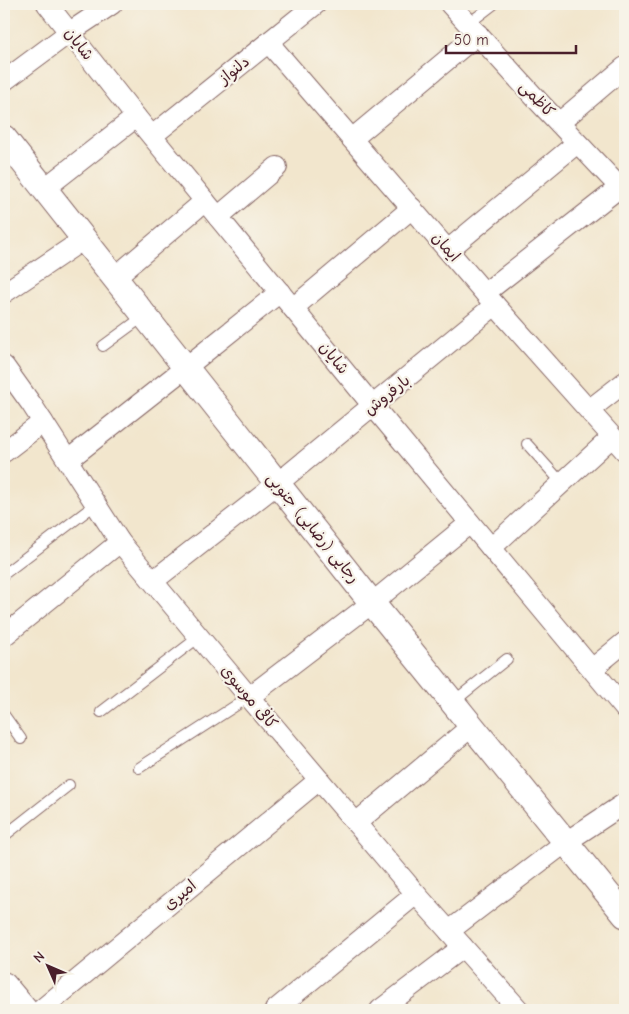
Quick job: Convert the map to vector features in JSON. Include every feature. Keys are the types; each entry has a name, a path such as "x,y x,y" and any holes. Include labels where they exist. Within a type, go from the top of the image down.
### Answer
{"street":[{"name":"شایان","path":"47,4 136,117 625,709"},
{"path":"4,81 70,32 112,4"},
{"name":"دلنواز","path":"152,136 316,4"},
{"name":"کاظمی","path":"450,4 577,143 623,190"},
{"path":"352,139 473,29"},
{"name":"ایمان","path":"268,42 490,299 619,444"},
{"path":"559,123 625,67"},
{"path":"44,189 136,117"},
{"name":"رجایی (رضایی) جنوبی","path":"4,138 372,603 625,915"},
{"path":"448,250 577,143"},
{"path":"218,217 277,167"},
{"name":"بارفروش","path":"153,582 373,406 490,299 623,190"},
{"path":"114,278 205,201"},
{"path":"293,308 412,208"},
{"path":"4,293 84,239"},
{"path":"68,460 280,292"},
{"name":"کافی موسوی","path":"4,366 43,422 120,542 416,894 519,1010"},
{"path":"589,410 625,382"},
{"path":"4,452 43,422"},
{"path":"491,548 562,483 619,444"},
{"path":"250,698 372,603 470,523"},
{"path":"4,636 120,542"},
{"path":"592,669 625,642"},
{"path":"356,823 472,726"},
{"name":"امیری","path":"41,1010 319,780"},
{"path":"449,931 566,842 625,804"},
{"path":"275,1010 416,894"},
{"path":"380,1010 462,947"},
{"path":"4,984 24,1010"}],"lane":[{"path":"473,29 494,4"},
{"path":"104,346 144,316"},
{"path":"527,444 562,483"},
{"path":"4,574 96,504"},
{"path":"102,712 199,637"},
{"path":"453,702 507,660"},
{"path":"139,768 250,698"},
{"path":"4,715 21,738"},
{"path":"4,836 69,785"}]}
